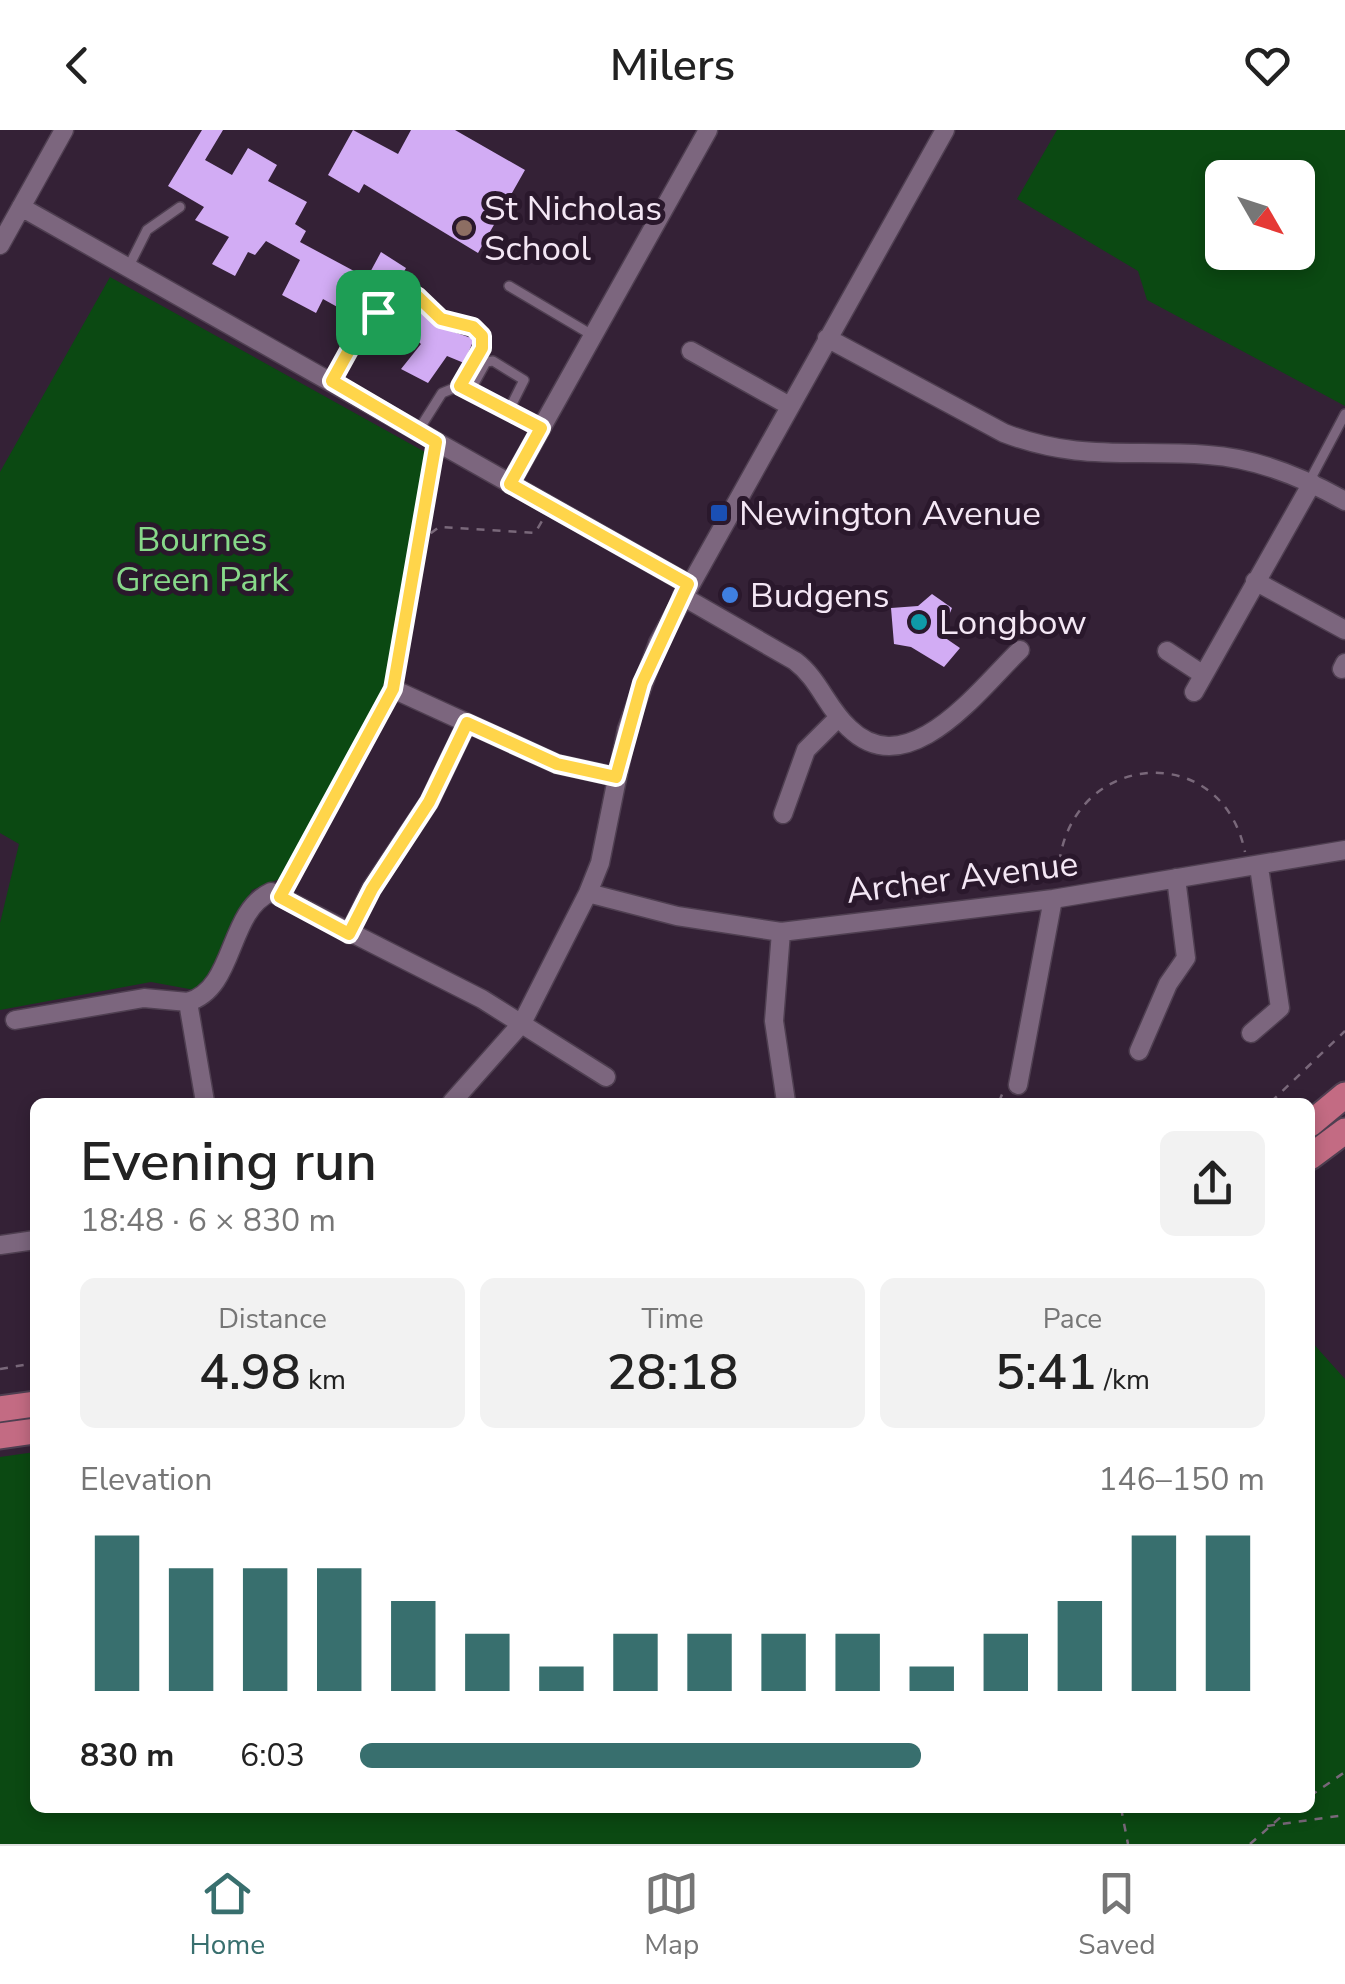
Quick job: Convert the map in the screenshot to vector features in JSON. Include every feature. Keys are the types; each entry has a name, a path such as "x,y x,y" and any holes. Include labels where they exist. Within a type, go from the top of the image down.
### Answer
{"main road":[{"path":"1315,1120 1345,1095"},
{"path":"1315,1153 1345,1130"},
{"path":"0,1409 30,1405"},
{"path":"0,1436 30,1432"}],"street":[{"path":"0,246 64,130"},
{"path":"510,484 708,130"},
{"path":"456,1098 522,1023 588,893 600,863 616,777 642,683 685,590 945,130"},
{"path":"21,207 550,506 685,590 808,671 852,731 876,744 915,742 940,727 1020,650"},
{"path":"828,338 1004,434 1032,444 1113,456 1210,455 1310,482 1345,501"},
{"path":"690,351 788,405"},
{"path":"1194,692 1310,482"},
{"path":"1254,581 1345,630"},
{"path":"1167,651 1202,674"},
{"path":"393,689 557,764 616,777"},
{"path":"783,814 806,750 839,717"},
{"path":"349,934 372,889 429,802 467,723"},
{"name":"Archer Avenue","path":"588,893 677,916 781,932 1057,899 1345,850"},
{"path":"1252,1033 1278,1013 1280,1002 1254,867"},
{"path":"1139,1051 1168,984 1186,958 1176,878"},
{"path":"15,1020 144,998 188,1002 210,990 260,898 270,892 522,1023 606,1078"},
{"path":"1018,1084 1057,899"},
{"path":"781,932 774,1021 785,1098"},
{"path":"188,1002 204,1098"},
{"path":"0,1245 30,1241"}],"lane":[{"path":"129,266 147,230 180,206"},
{"path":"509,286 592,335"},
{"path":"332,381 368,316 396,308 412,295 441,319 473,327 482,336 482,348 460,386"},
{"path":"471,389 486,362 493,361 524,380 509,410"},
{"path":"418,432 442,393 460,386 541,428"},
{"path":"1310,482 1345,414"}],"path":[{"path":"280,897 393,689 436,442"},
{"path":"417,544 439,527 536,533 550,506"},
{"path":"1057,899 1065,831 1080,804 1127,776 1145,772 1190,781 1220,803 1234,817 1254,867"},
{"path":"1275,1098 1345,1031"},
{"path":"0,1369 30,1364"},
{"path":"1315,1793 1345,1772"},
{"path":"1122,1813 1128,1844"},
{"path":"1250,1844 1284,1813"},
{"path":"1267,1826 1345,1815"}],"green space":[{"path":"1057,130 1345,130 1345,406 1147,300 1138,271 1017,199"},
{"name":"Bournes Green Park","path":"110,277 425,452 385,689 279,879 252,890 200,991 151,982 0,1010 0,923 19,844 0,833 0,472"},
{"path":"1315,1346 1345,1379 1345,1844 0,1844 0,1457 30,1453 30,1813 1315,1813"}],"building":[{"path":"202,130 223,130 205,160 232,175 248,148 277,165 268,181 307,202 295,224 306,231 300,242 367,278 381,252 406,268 386,303 352,287 341,309 323,299 316,313 282,295 300,260 266,241 255,255 248,252 235,276 212,264 229,237 195,220 204,207 168,186"},
{"path":"353,130 398,154 411,130 455,130 525,170 478,253 364,184 359,193 328,175"},
{"path":"414,307 437,326 474,339 464,363 447,356 428,383 401,369 421,344 399,324"},
{"name":"Longbow","path":"932,594 952,608 941,635 960,648 944,667 911,647 894,644 891,608 918,606"}],"place":[{"name":"St Nicholas School","path":"464,228"},
{"name":"Newington Avenue","path":"719,513"},
{"name":"Budgens","path":"730,595"},
{"name":"Longbow","path":"919,622"}],"route":[{"path":"412,295 441,319 477,329 482,336 482,348 460,386 541,428 510,484 688,584 642,683 616,777 557,764 467,723 429,802 372,889 349,934 280,897 393,689 436,442 332,381 368,316 378,312 391,311 412,295"}]}
